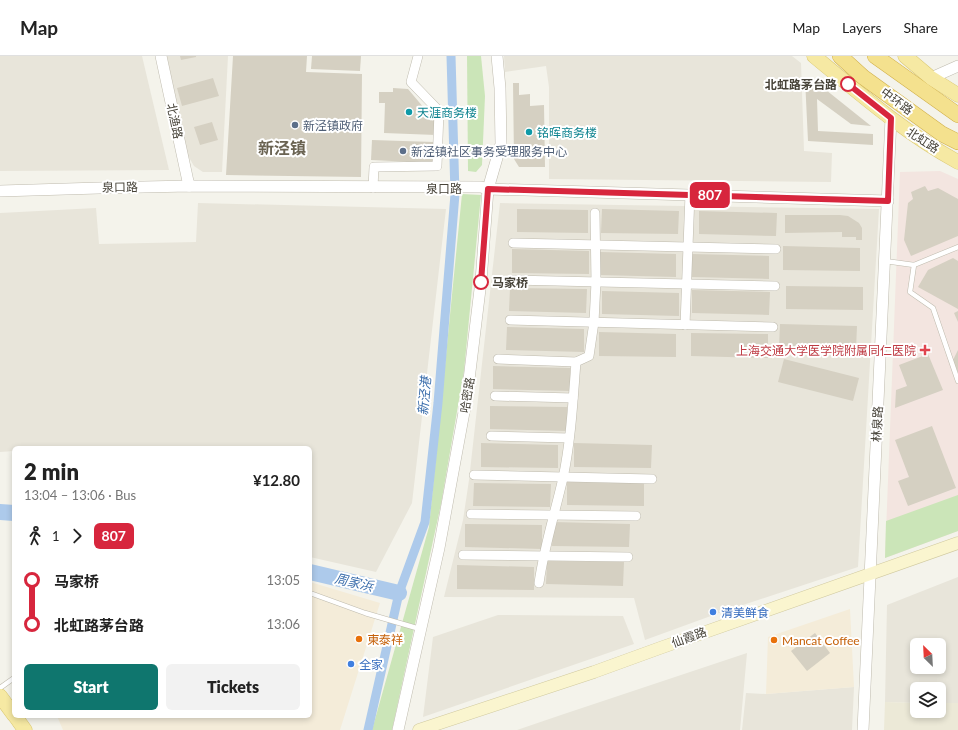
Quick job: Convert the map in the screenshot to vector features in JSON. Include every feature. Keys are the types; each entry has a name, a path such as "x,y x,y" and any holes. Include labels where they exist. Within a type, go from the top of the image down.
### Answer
{"highway":[{"name":"中环路","path":"840,56 864,77 942,134 958,143"},
{"name":"中环路","path":"875,56 958,115"}],"main road":[{"name":"北虹路","path":"814,56 872,104 911,133 958,162"},
{"path":"905,56 931,78 958,95"},
{"name":"仙霞路","path":"419,730 594,672 958,543"},
{"path":"0,696 12,712"},
{"path":"16,718 25,730"}],"street":[{"name":"北渔路","path":"161,56 188,186"},
{"path":"373,188 374,167 437,166 439,111 411,82 418,56"},
{"name":"哈密路","path":"398,730 439,548 467,396 481,281 485,188 501,144 500,88 497,56"},
{"path":"931,78 958,66"},
{"name":"林泉路","path":"863,730 891,118"},
{"name":"泉口路","path":"0,191 188,186 485,188 888,201"},
{"path":"684,325 690,194"},
{"path":"498,360 576,362 589,356 594,322 596,282 595,213"},
{"path":"513,243 776,249"},
{"path":"512,280 774,286"},
{"path":"510,320 773,327"},
{"path":"539,583 543,556 563,477 569,438 576,362"},
{"path":"495,396 573,398"},
{"path":"491,436 569,438"},
{"path":"474,475 652,479"},
{"path":"471,514 636,516"},
{"path":"463,555 628,557"}],"lane":[{"path":"885,261 914,265 958,247"},
{"path":"914,265 910,292 933,308 958,381"},
{"path":"312,594 365,613 421,629"},
{"path":"0,688 12,679"}],"shaded area":[{"path":"0,56 142,56 169,170 0,171"},
{"path":"167,56 228,56 222,172 203,172 194,166 187,154"},
{"path":"504,56 792,56 801,63 804,151 832,153 831,182 549,179 549,87 546,66 505,72"},
{"name":"上海交通大学医学院附属同仁医院","path":"940,171 958,179 958,531 885,558 900,172"},
{"path":"198,203 446,209 412,503 376,572 312,557 312,446 12,446 12,451 0,452 0,213 96,208 99,244 196,242"},
{"path":"500,203 879,209 858,567 719,613 645,640 634,598 444,597 463,520 469,480"},
{"path":"958,577 958,703 946,703 946,682 910,682 910,703 885,702 887,605"},
{"path":"312,583 380,603 340,730 63,730 58,718 312,718"},
{"path":"850,609 854,687 766,694 768,637"},
{"path":"498,615 623,616 634,644 423,717 433,637"},
{"path":"747,653 740,730 517,730 561,715"},
{"path":"854,687 852,730 742,730 746,693 766,694"},
{"path":"885,702 910,703 910,718 946,718 946,703 958,703 958,730 884,730"}],"green space":[{"path":"467,56 481,56 485,96 482,165 476,172 468,171"},
{"path":"462,194 481,195 464,371 441,504 392,730 372,730 429,527"},
{"path":"958,495 958,531 885,558 886,521"}],"building":[{"path":"180,56 196,56 196,57 181,60"},
{"name":"新泾镇政府","path":"233,56 307,56 306,72 362,74 361,177 226,175"},
{"path":"312,56 361,56 360,71 311,69"},
{"path":"213,78 219,96 182,106 177,88"},
{"path":"805,79 816,82 871,126 851,124 817,99 818,131 873,134 873,145 808,141"},
{"name":"铭晖商务楼","path":"513,83 519,83 519,95 530,94 530,106 544,105 545,167 519,167 514,159"},
{"name":"天涯商务楼","path":"393,88 408,89 424,108 427,107 436,115 436,135 384,133 385,103 379,103 379,92 393,92"},
{"path":"212,122 218,140 200,145 194,127"},
{"name":"新泾镇社区事务受理服务中心","path":"372,140 434,142 433,163 371,160"},
{"path":"925,186 928,191 938,188 958,199 958,236 911,256 904,240 908,203 913,199 911,192"},
{"path":"517,209 588,210 588,233 517,232"},
{"path":"602,209 679,211 678,234 601,233"},
{"path":"699,211 777,213 776,236 699,234"},
{"path":"785,215 848,216 859,223 862,228 862,240 856,240 856,237 842,237 842,232 785,233"},
{"path":"783,246 860,248 860,271 783,270"},
{"path":"512,249 589,251 589,274 512,273"},
{"path":"600,252 676,254 676,277 599,275"},
{"path":"692,254 769,256 769,279 692,277"},
{"path":"953,258 958,261 958,309 918,287 928,270"},
{"path":"786,286 863,287 863,310 786,309"},
{"path":"510,288 587,289 586,313 509,311"},
{"path":"692,290 770,292 769,315 692,313"},
{"path":"602,291 679,293 679,316 602,314"},
{"path":"958,311 958,322 954,313"},
{"path":"780,324 857,326 856,349 779,347"},
{"path":"507,327 584,329 584,352 506,350"},
{"path":"599,332 676,334 676,357 599,356"},
{"path":"691,333 768,334 768,358 691,356"},
{"path":"958,350 958,373 953,360"},
{"path":"928,354 943,390 895,408 896,390 907,386 899,365"},
{"path":"784,359 859,378 853,401 778,382"},
{"path":"493,366 570,368 570,391 493,389"},
{"path":"490,406 567,407 567,431 490,429"},
{"path":"932,426 956,488 908,506 898,481 909,477 895,440"},
{"path":"481,443 558,445 558,468 481,467"},
{"path":"574,443 652,445 651,468 574,467"},
{"path":"567,482 644,483 644,506 567,505"},
{"path":"474,483 551,484 550,507 473,506"},
{"path":"553,522 630,524 629,547 552,546"},
{"path":"465,524 542,525 542,549 465,547"},
{"path":"547,561 624,562 623,586 546,584"},
{"path":"457,565 534,567 534,590 457,589"},
{"path":"815,633 830,653 807,671 791,651"}],"waterway":[{"name":"新泾港","path":"368,730 399,593 425,522 438,403 455,194 451,56"},
{"name":"周家浜","path":"0,512 12,513"},
{"name":"周家浜","path":"312,572 399,593"}],"bus line":[{"name":"807","path":"481,282 488,189 888,201 891,118 848,84"}],"place":[{"name":"北虹路茅台路","path":"848,84"},
{"name":"天涯商务楼","path":"409,112"},
{"name":"新泾镇政府","path":"295,125"},
{"name":"铭晖商务楼","path":"529,132"},
{"name":"新泾镇社区事务受理服务中心","path":"403,151"},
{"name":"马家桥","path":"481,282"},
{"name":"上海交通大学医学院附属同仁医院","path":"925,350"},
{"name":"清美鲜食","path":"713,612"},
{"name":"東泰祥","path":"359,639"},
{"name":"Mancat Coffee","path":"774,640"},
{"name":"全家","path":"351,664"}],"district":[{"name":"新泾镇","path":"282,147"}]}
